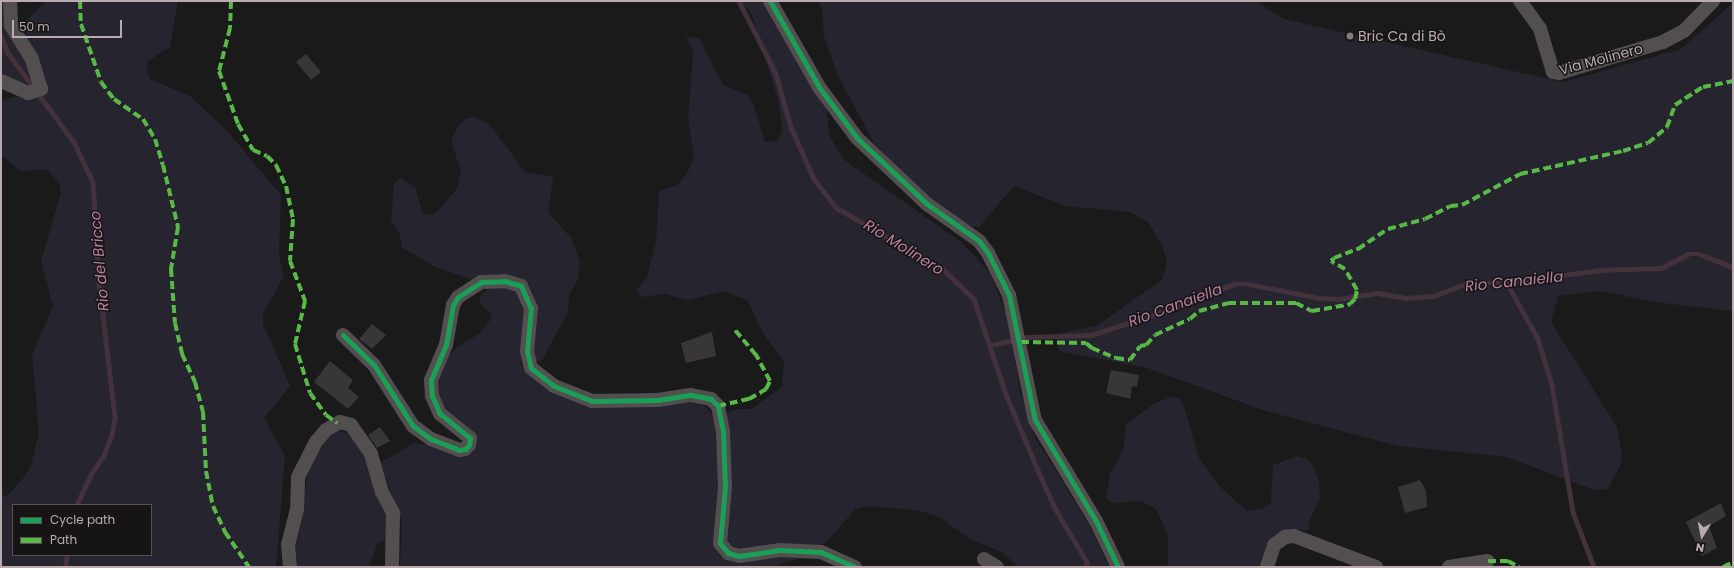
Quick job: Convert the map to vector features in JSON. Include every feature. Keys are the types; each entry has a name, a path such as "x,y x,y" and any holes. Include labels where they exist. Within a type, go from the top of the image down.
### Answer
{"street":[{"path":"1,81 28,94 41,89 32,59 11,26 10,1"},
{"path":"770,1 819,87 857,138 927,204 978,241 988,253 1008,295 1021,344 1035,420 1096,521 1118,567"},
{"name":"Via Molinero","path":"1520,1 1540,30 1554,72 1559,73 1663,42 1684,31 1713,1"},
{"path":"342,335 374,365 413,426 431,439 459,450 465,449 470,446 470,438 440,414 432,396 431,380 446,345 453,305 458,297 481,282 505,281 521,286 531,308 527,350 531,368 554,386 592,400 658,400 691,395 711,399 718,406 723,431 725,486 720,543 728,553 739,556 780,550 821,552 856,567"},
{"path":"290,567 288,545 297,510 298,477 316,442 326,430 340,422 351,425 371,454 382,492 393,513 392,567"},
{"path":"1267,567 1274,545 1285,537 1294,536 1376,567"},
{"path":"984,559 997,567"},
{"path":"1449,567 1488,561"}],"shaded area":[{"path":"1,1 6,1 33,70 35,85 24,89 1,73"},
{"path":"47,1 178,1 170,47 148,61 147,72 150,79 190,96 227,131 281,195 279,255 284,276 263,314 263,324 290,386 264,418 285,456 276,567 1,567 1,493 6,497 25,476 31,465 39,433 32,355 53,306 41,261 61,193 59,183 46,169 21,171 2,156 1,101 15,96 30,100 47,88 25,30 25,21"},
{"path":"741,1 763,1 827,109 829,135 843,159 961,242 990,273 1009,322 1020,392 1034,436 1090,526 1109,567 1018,567 1004,553 970,539 938,516 915,510 868,506 855,509 830,538 807,557 767,567 400,567 402,521 380,463 414,443 440,447 459,456 472,453 476,446 447,417 435,390 445,359 457,347 479,334 491,319 491,313 481,305 479,298 492,285 516,288 527,310 521,365 542,386 557,394 700,401 712,414 725,414 738,409 751,409 782,387 784,362 763,333 747,300 724,291 688,300 665,294 641,297 636,290 647,277 656,242 659,191 677,185 688,172 694,155 688,120 693,52 686,37 699,38 723,85 747,95 754,105 765,142 778,141 782,130 779,103 752,15"},
{"path":"818,1 1255,1 1284,19 1563,82 1681,49 1733,3 1733,311 1654,302 1601,291 1558,296 1551,322 1617,427 1622,454 1620,466 1608,489 1594,490 1507,457 1398,446 1266,411 1147,368 1059,351 1057,334 1096,326 1162,280 1167,262 1161,243 1148,222 1130,212 1065,206 1014,186 979,227 967,226 908,180 874,143 838,76 824,36 822,10"},
{"path":"474,117 490,125 525,172 553,177 548,212 572,239 580,262 578,279 569,295 568,312 541,362 535,360 532,346 537,306 528,283 505,275 474,280 433,266 402,247 400,235 391,220 394,184 400,177 415,187 423,214 432,215 440,209 457,188 461,172 451,140 459,125 466,119"},
{"path":"1171,397 1180,399 1184,407 1199,458 1221,488 1247,511 1264,508 1271,502 1273,465 1298,456 1307,459 1313,465 1319,481 1320,498 1309,522 1309,530 1287,530 1275,535 1268,544 1264,567 1168,567 1168,536 1157,510 1141,501 1114,503 1106,499 1110,474 1123,450 1126,424 1155,403"},
{"path":"339,431 351,434 367,458 388,512 387,538 377,545 369,567 297,567 295,542 309,466 329,438"}],"building":[{"path":"306,54 321,72 311,80 296,62"},
{"path":"372,324 386,335 372,349 359,339"},
{"path":"712,332 716,356 686,363 681,343"},
{"path":"330,361 353,380 348,388 359,397 348,409 314,382"},
{"path":"1111,370 1139,375 1137,387 1132,386 1130,399 1106,393"},
{"path":"380,427 390,441 377,448 368,435"},
{"path":"1420,480 1426,491 1427,507 1405,513 1398,487"},
{"path":"1721,503 1726,516 1709,526 1717,548 1702,556 1686,522"}],"waterway":[{"name":"Rio Molinero","path":"739,1 776,74 791,127 814,179 837,208 944,270 974,299 1006,394 1055,508 1087,562 1086,567"},
{"name":"Rio del Bricco","path":"1,36 8,53 74,142 93,182 99,281 115,418 112,435 104,456 92,473 77,504"},
{"name":"Rio Canaiella","path":"991,345 1029,337 1092,335 1162,312 1234,284 1248,284 1319,298 1339,299 1378,293 1405,298 1434,296 1468,283 1507,283 1599,270 1661,268 1688,254 1699,254 1733,267"},
{"path":"1507,283 1538,339 1552,385 1573,512 1594,567"},
{"name":"Rio del Bricco","path":"65,567 67,556"}],"marked path":[{"path":"80,1 81,24 101,82 114,99 143,119 155,139 163,165 178,227 171,269 175,323 182,354 195,382 203,412 206,471 213,506 225,532 249,567"},
{"path":"231,1 230,28 219,71 238,124 253,150 267,156 276,165 286,186 293,219 290,261 305,301 295,344 310,393 326,415 337,423"},
{"path":"1021,342 1086,343 1092,348 1116,358 1130,360 1140,346 1146,345 1155,335 1190,319 1199,311 1228,303 1296,303 1312,311 1350,304 1355,299 1357,290 1345,269 1331,261 1334,258 1358,249 1388,229 1425,219 1450,206 1462,205 1520,174 1623,151 1648,143 1667,127 1675,105 1703,87 1733,81"},
{"path":"718,406 749,399 766,389 770,381 756,355 733,328"},
{"path":"1488,561 1508,561 1519,567"},
{"path":"1723,567 1733,562"}],"cycle path":[{"path":"770,1 819,87 857,138 927,204 979,241 988,253 1009,295 1035,420 1096,521 1118,567"},
{"path":"343,335 374,365 413,426 431,439 459,450 465,449 469,445 470,438 440,414 432,396 431,380 446,345 453,305 458,297 481,282 505,281 521,286 531,308 527,351 531,368 554,386 592,401 658,400 691,395 711,399 718,406 723,431 725,487 720,543 728,553 739,556 780,550 821,552 855,567"}],"place":[{"name":"Bric Ca di Bò","path":"1350,36"}]}
